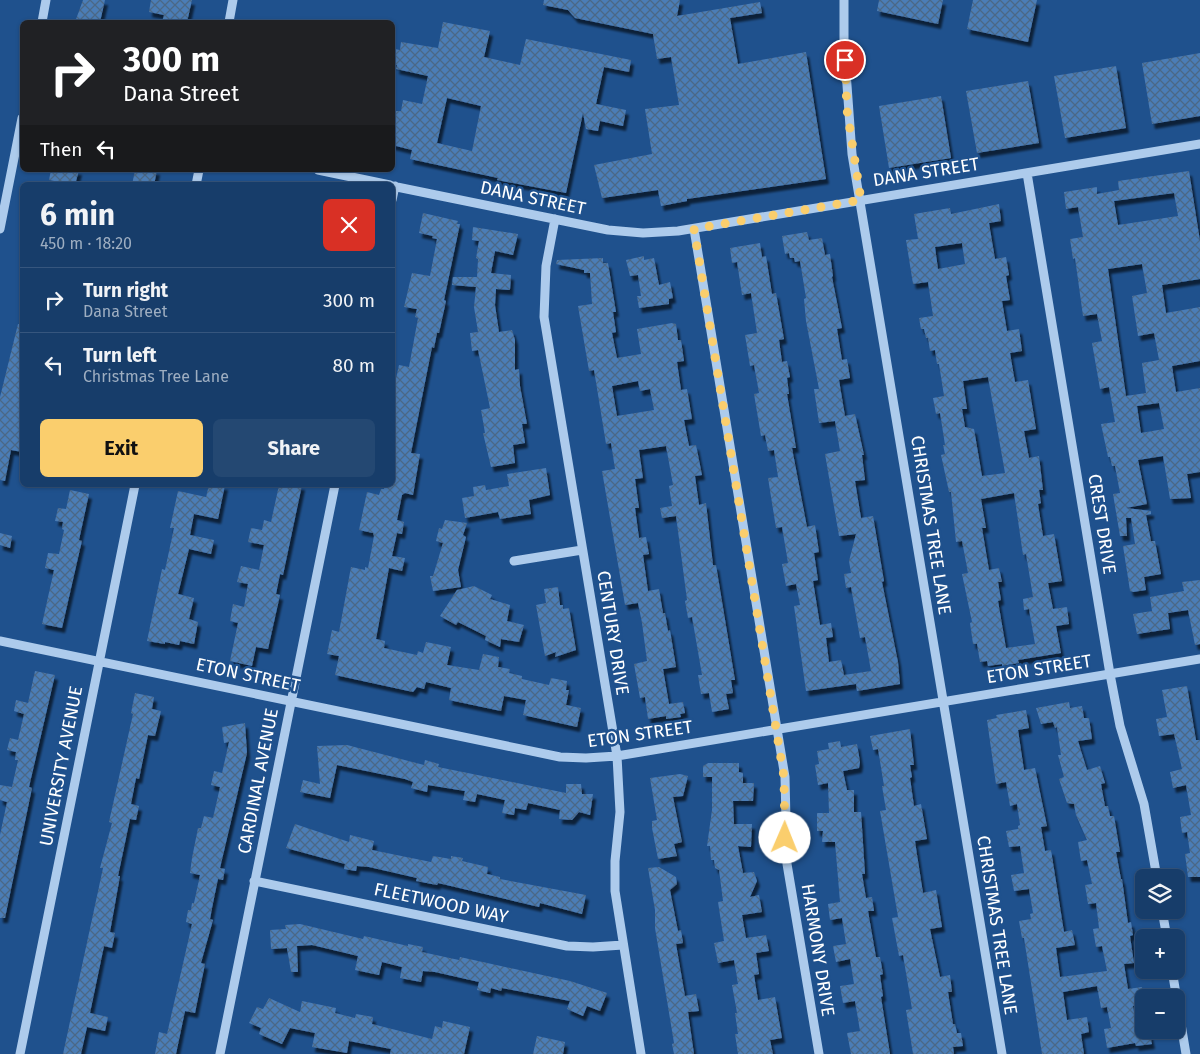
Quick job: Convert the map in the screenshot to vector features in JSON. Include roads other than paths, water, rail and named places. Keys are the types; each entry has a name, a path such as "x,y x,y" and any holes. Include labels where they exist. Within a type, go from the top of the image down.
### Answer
{"street":[{"path":"42,20 46,0"},
{"path":"229,20 234,0"},
{"name":"CHRISTMAS TREE LANE","path":"844,0 847,110 1002,1054"},
{"path":"0,229 20,128"},
{"name":"DANA STREET","path":"395,187 608,230 643,232 694,229 1200,144"},
{"name":"DANA STREET","path":"327,172 374,182"},
{"name":"CREST DRIVE","path":"1027,173 1110,674 1120,726 1144,804 1155,869"},
{"name":"CENTURY DRIVE","path":"555,219 546,266 544,318 617,756 620,812 615,861 615,891 641,1054"},
{"name":"HARMONY DRIVE","path":"694,229 777,729 784,777 787,864 819,1054"},
{"name":"UNIVERSITY AVENUE","path":"20,1054 135,487"},
{"name":"CARDINAL AVENUE","path":"220,1054 335,487"},
{"path":"514,561 582,550"},
{"name":"ETON STREET","path":"0,641 560,757 586,758 617,756 1200,659"},
{"name":"FLEETWOOD WAY","path":"254,881 567,946 623,945"},
{"path":"1174,979 1186,1054"}]}
